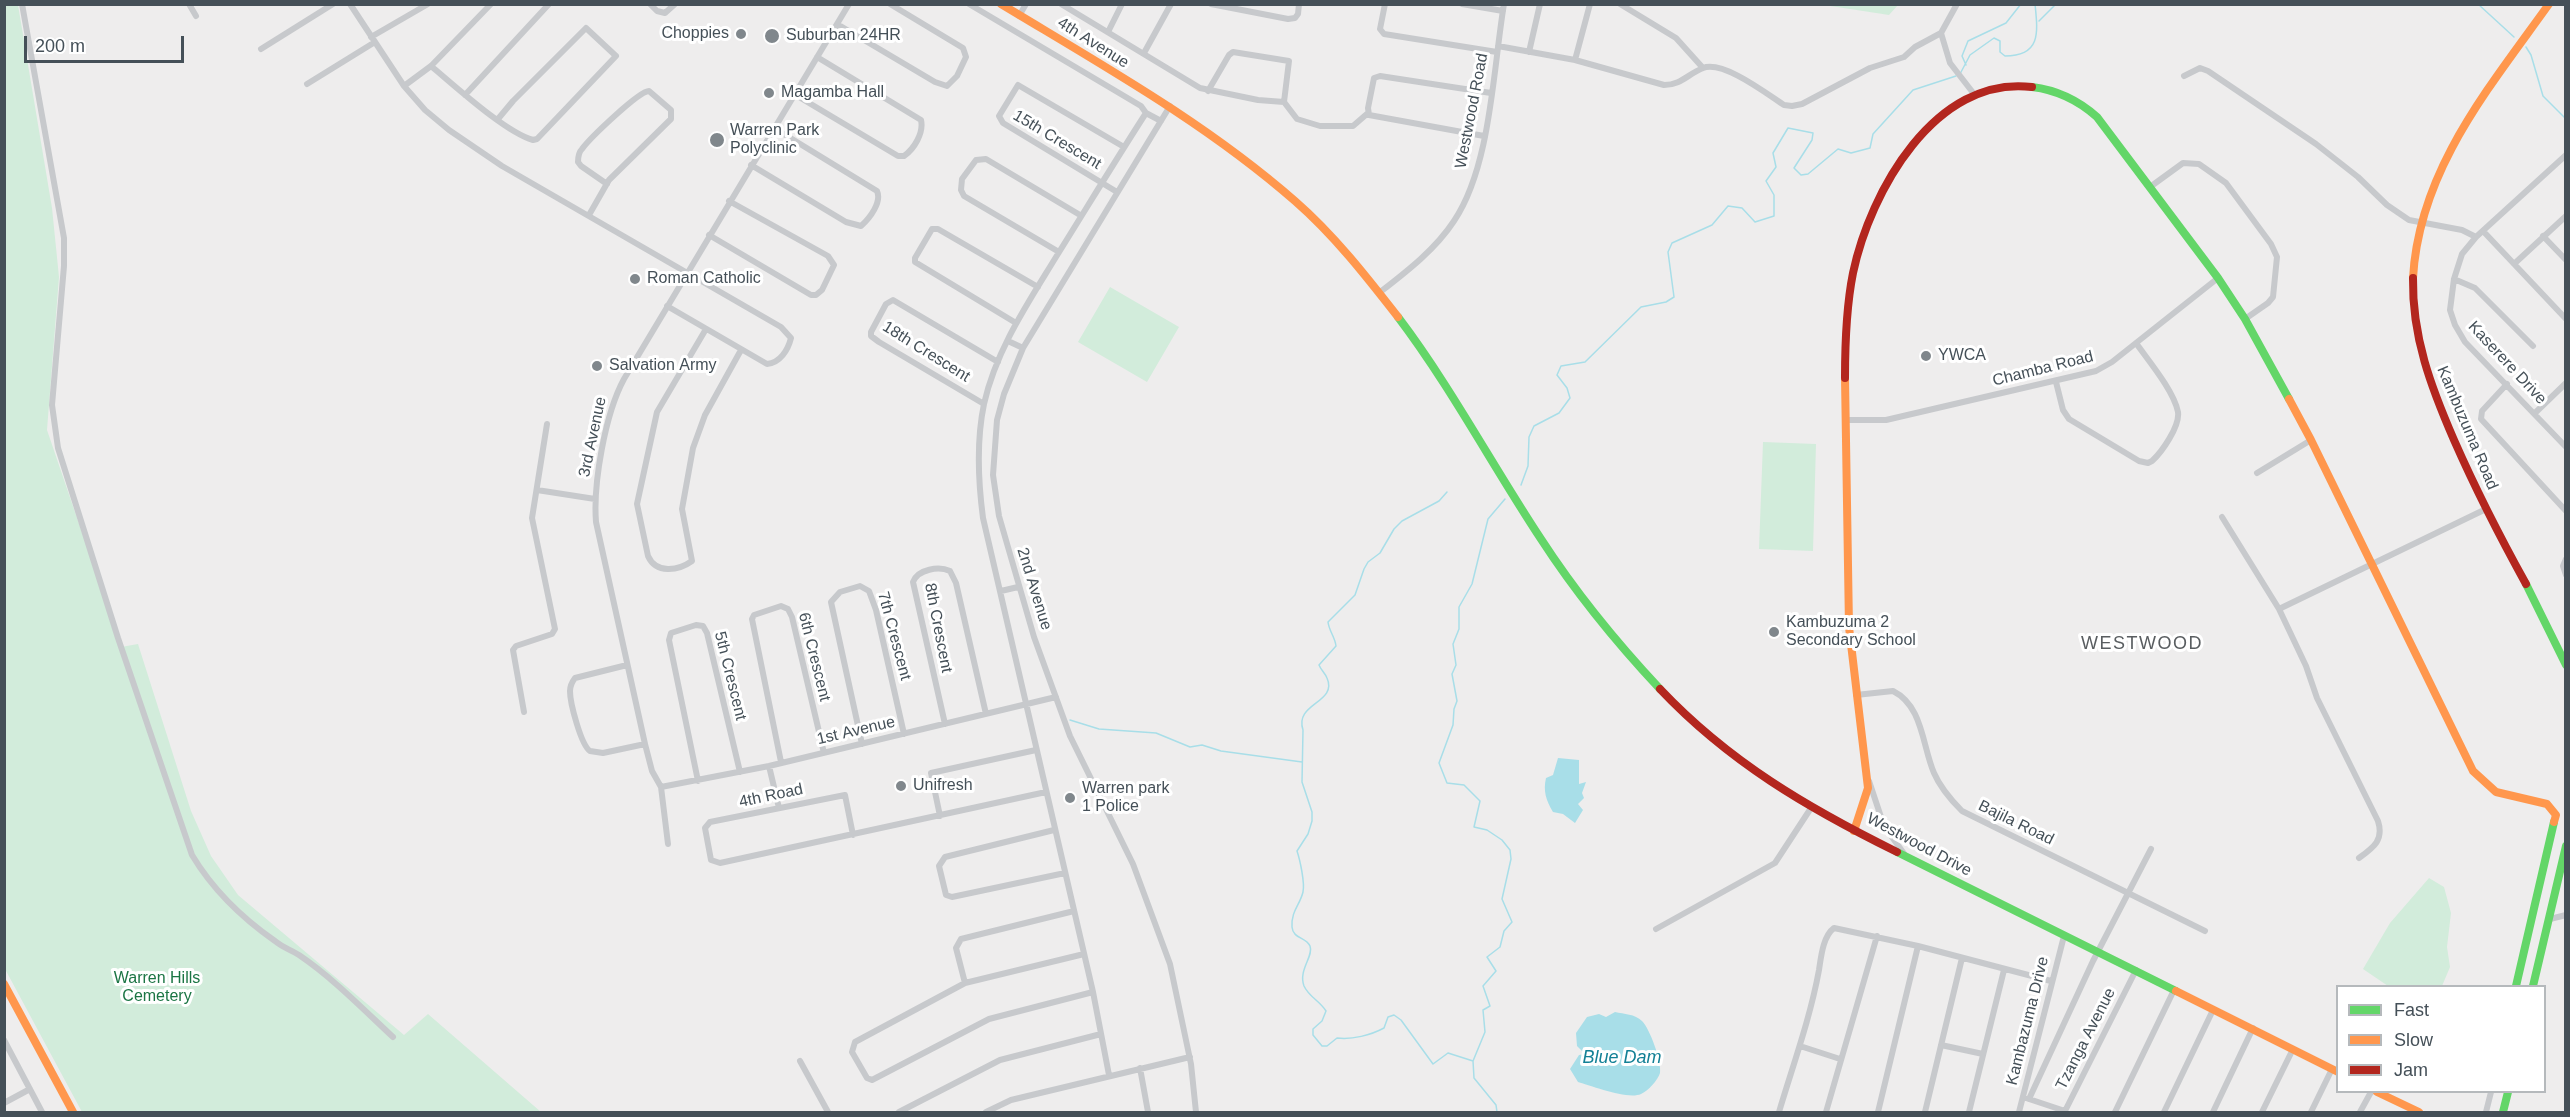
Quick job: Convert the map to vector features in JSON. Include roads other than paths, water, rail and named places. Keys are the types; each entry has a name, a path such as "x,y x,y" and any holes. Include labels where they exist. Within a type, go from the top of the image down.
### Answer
{"street":[{"path":"22,4 64,237 64,266 53,394 58,448 118,638 192,855 213,886 244,916 276,942 299,955 393,1036"},
{"path":"189,4 196,16"},
{"path":"261,49 333,4"},
{"path":"350,4 404,86 425,110 468,143 510,171 781,327 791,338 779,359 774,363 762,362 667,306"},
{"path":"307,84 428,4"},
{"path":"404,86 432,66 491,4"},
{"path":"465,95 549,4"},
{"path":"650,4 657,11 665,13 675,4"},
{"name":"3rd Avenue","path":"668,844 661,787 652,771 645,744 599,541 595,500 600,466 616,394 729,201 849,4"},
{"path":"837,24 935,82 947,86 952,83 966,57 963,48 890,4"},
{"path":"969,4 1141,106 1146,113 1161,121"},
{"name":"4th Avenue","path":"1001,4 1170,106 1249,163 1296,202 1379,293 1428,358 1540,537 1610,634 1645,674 1696,726 1759,775 1811,808 1854,831"},
{"path":"1019,16 1026,4"},
{"path":"1061,4 1073,8 1190,83 1208,91 1284,102"},
{"path":"1108,32 1122,4"},
{"path":"1144,53 1171,4"},
{"path":"1211,4 1288,19 1298,14 1299,4"},
{"path":"1385,4 1380,29 1384,34 1575,60 1664,85 1677,84 1703,68 1714,67 1724,69 1784,105 1797,106 1870,68 1900,59 1941,33 1957,4"},
{"path":"1462,4 1504,8"},
{"path":"1529,52 1540,4"},
{"path":"1575,60 1590,4"},
{"path":"1620,4 1676,38 1703,68"},
{"name":"Kambuzuma Road","path":"2549,4 2456,142 2430,192 2422,220 2414,274 2413,308 2417,341 2436,401 2486,509 2548,625 2565,665"},
{"name":"Westwood Road","path":"1379,293 1421,258 1456,219 1471,186 1484,136 1504,8"},
{"path":"432,66 465,95 498,119 526,138 537,139 616,56 586,28 498,119"},
{"path":"1941,33 1948,59 1956,73 1974,94"},
{"path":"1208,91 1229,55 1239,52 1289,61 1284,102 1297,119 1320,126 1353,126 1368,113 1372,83 1377,76 1491,93"},
{"path":"794,94 898,156 904,156 914,144 921,131 921,120 817,57"},
{"path":"2184,76 2200,69 2208,71 2316,144 2409,220 2422,220 2462,230 2476,237"},
{"name":"15th Crescent","path":"1117,192 1000,120 999,116 1018,85 1124,147"},
{"name":"Westwood Drive","path":"2335,1070 1854,831 1867,797 1867,778 1848,621 1846,320 1852,274 1866,230 1916,140 1937,118 1974,94 1992,88 2023,86 2048,90 2076,100 2097,117 2218,278 2245,319 2311,440 2473,771 2496,792 2547,804 2556,815 2516,985"},
{"path":"589,215 606,184 671,119 671,110 650,91 645,90 635,98 582,149 578,156 580,166 606,184"},
{"name":"2nd Avenue","path":"1170,106 1023,348 1004,394 998,420 993,476 999,516 1018,587 1070,736 1133,864 1170,964 1190,1057 1196,1113"},
{"path":"1109,1075 1093,992 1054,830 980,494 978,446 984,404 998,362 1016,323 1080,215 1146,113"},
{"path":"1368,113 1372,116 1484,136"},
{"path":"751,165 846,222 861,226 878,203 876,191 774,128"},
{"name":"Kaserere Drive","path":"2565,155 2476,237 2462,254 2454,279 2450,309 2455,326 2465,342 2565,447"},
{"path":"1059,252 964,196 961,190 962,179 976,160 986,159 1080,215"},
{"path":"2150,188 2183,163 2199,164 2226,183 2271,244 2277,257 2273,297 2245,319"},
{"path":"709,235 811,295 816,296 822,290 834,266 828,256 729,201"},
{"path":"2514,264 2565,216"},
{"path":"1016,323 916,263 915,258 932,229 937,228 1038,287"},
{"path":"2483,231 2565,319"},
{"path":"2544,236 2565,260"},
{"name":"Chamba Road","path":"1845,420 1886,420 2056,382 2101,369 2218,278"},
{"path":"2454,279 2475,288 2533,346"},
{"name":"18th Crescent","path":"984,404 879,342 871,336 871,332 886,304 893,300 998,362"},
{"path":"706,329 657,412 639,496 638,510 648,556 652,565 657,568 674,568 692,561 682,509 691,459 699,428 741,350"},
{"path":"1008,341 1023,348"},
{"path":"2056,382 2063,410 2072,422 2143,463 2152,461 2174,428 2178,412 2163,383 2136,343"},
{"path":"2535,413 2565,383"},
{"path":"2507,384 2482,411 2481,419 2565,511"},
{"path":"524,712 513,650 516,646 552,634 555,629 533,530 533,505 548,424"},
{"path":"2257,473 2311,440"},
{"path":"537,490 595,500"},
{"path":"2278,609 2486,509"},
{"path":"2222,517 2278,609 2306,666 2317,698 2378,821 2381,831 2380,839 2359,858"},
{"path":"2565,559 2563,566 2565,575"},
{"name":"8th Crescent","path":"945,724 913,582 915,576 920,573 941,568 950,571 956,583 986,714"},
{"name":"7th Crescent","path":"862,744 831,602 840,592 860,586 869,591 876,610 904,734"},
{"path":"1001,591 1018,587"},
{"name":"6th Crescent","path":"781,762 752,619 754,615 781,606 790,613 824,753"},
{"name":"5th Crescent","path":"698,781 669,640 671,633 696,625 703,626 707,633 740,772"},
{"path":"627,665 575,678 571,685 571,696 584,745 590,752 603,753 645,744"},
{"name":"Bajila Road","path":"1856,695 1884,691 1900,695 1913,711 1935,775 1962,811 2205,931"},
{"name":"1st Avenue","path":"661,787 770,766 1056,697"},
{"path":"940,816 931,773 1036,750"},
{"path":"770,766 779,808"},
{"path":"1867,778 1884,825 1906,856"},
{"path":"853,835 1046,792"},
{"name":"4th Road","path":"845,795 853,835 720,863 711,860 705,828 710,822 779,808 845,795"},
{"path":"1656,929 1775,863 1811,808"},
{"path":"1054,830 945,857 939,866 943,889 946,895 952,897 1065,873"},
{"path":"2534,985 2565,846"},
{"path":"2026,1098 2151,849"},
{"path":"965,983 956,948 961,939 1074,911"},
{"path":"2550,919 2565,915"},
{"path":"1779,1113 1800,1046 1822,953 1831,930 1837,928 1877,936 2051,981"},
{"path":"1826,1113 1877,936"},
{"name":"Kambazuma Drive","path":"2019,1113 2026,1098 2051,981 2064,936"},
{"path":"1878,1113 1918,946"},
{"path":"1084,954 965,983 855,1042 852,1052 867,1078 872,1080 989,1019 1093,992"},
{"path":"1925,1113 1962,958"},
{"path":"1969,1113 2004,970"},
{"name":"Tzanga Avenue","path":"2026,1098 2066,1112 2136,970"},
{"path":"4,984 73,1113"},
{"path":"2115,1113 2174,990"},
{"path":"2164,1113 2213,1010"},
{"path":"2212,1113 2253,1029"},
{"path":"899,1113 1000,1060 1101,1034"},
{"path":"4,1040 42,1113"},
{"path":"1941,1045 1983,1054"},
{"path":"1800,1046 1840,1059"},
{"path":"2262,1113 2293,1049"},
{"path":"986,1113 1011,1100 1190,1057"},
{"path":"800,1061 828,1113"},
{"path":"1138,1113 1148,1111 1140,1068"},
{"path":"2311,1113 2335,1070"},
{"path":"4,1103 30,1089"},
{"path":"2360,1113 2370,1093"},
{"path":"2379,1093 2415,1112"},
{"path":"2486,1113 2491,1093"},
{"path":"2503,1113 2508,1093"}],"water":[{"path":"1558,758 1579,760 1579,784 1586,782 1582,793 1584,798 1578,804 1583,810 1575,823 1563,814 1553,812 1546,795 1546,778 1553,775"},
{"name":"Blue Dam","path":"1615,1012 1633,1016 1642,1021 1652,1038 1660,1073 1650,1088 1641,1094 1619,1094 1578,1082 1570,1069 1579,1055 1585,1054 1577,1046 1576,1033 1587,1017 1599,1014 1606,1017"}],"waterway":[{"path":"1966,65 1962,56 1968,41 2006,23 2021,4"},
{"path":"1960,74 1970,55 1994,38 2000,41 2000,52 2005,56 2017,55 2031,47 2035,41 2037,24 2035,4"},
{"path":"2039,21 2058,4"},
{"path":"2478,4 2514,37"},
{"path":"2526,47 2531,55 2543,96 2566,119"},
{"path":"1521,485 1528,466 1529,437 1534,426 1559,413 1570,398 1567,388 1557,375 1561,366 1585,362 1641,307 1666,302 1674,297 1668,252 1672,243 1712,225 1728,206 1742,208 1755,222 1774,216 1774,195 1766,181 1776,167 1773,153 1788,128 1813,133 1812,140 1794,168 1801,175 1808,174 1838,149 1851,153 1870,148 1873,134 1913,90 1956,76"},
{"path":"1447,492 1439,501 1402,521 1394,529 1380,553 1368,562 1355,595 1328,622 1336,646 1319,665 1329,686 1327,693 1304,714 1302,721 1302,782 1312,812 1312,821 1308,834 1297,851 1303,888 1302,897 1294,912 1292,927 1295,934 1310,946 1303,980 1306,990 1326,1011 1322,1021 1313,1029 1313,1035 1322,1046 1327,1046 1337,1038 1355,1038 1379,1031 1384,1028 1388,1017 1394,1015 1401,1020 1433,1064 1448,1053 1473,1061"},
{"path":"1497,1112 1496,1105 1474,1078 1473,1061 1485,1032 1483,1010 1490,1006 1483,986 1496,971 1487,957 1500,947 1504,931 1512,922 1502,899 1511,859 1510,850 1502,840 1487,830 1474,827 1480,801 1464,785 1447,783 1439,763 1453,725 1457,701 1452,674 1456,665 1453,644 1459,629 1459,607 1472,584 1488,519 1505,499"},
{"path":"1070,720 1099,729 1156,733 1190,747 1202,745 1221,751 1302,762"}],"place":[{"name":"Choppies","path":"741,34"},
{"name":"Suburban 24HR","path":"772,36"},
{"name":"Magamba Hall","path":"769,93"},
{"name":"Warren Park Polyclinic","path":"717,140"},
{"name":"Roman Catholic","path":"635,279"},
{"name":"YWCA","path":"1926,356"},
{"name":"Salvation Army","path":"597,366"},
{"name":"Kambuzuma 2 Secondary School","path":"1774,632"},
{"name":"Unifresh","path":"901,786"},
{"name":"Warren park 1 Police","path":"1070,798"}],"district":[{"name":"WESTWOOD","path":"2142,644"}],"park label":[{"name":"Warren Hills Cemetery","path":"157,988"}]}
